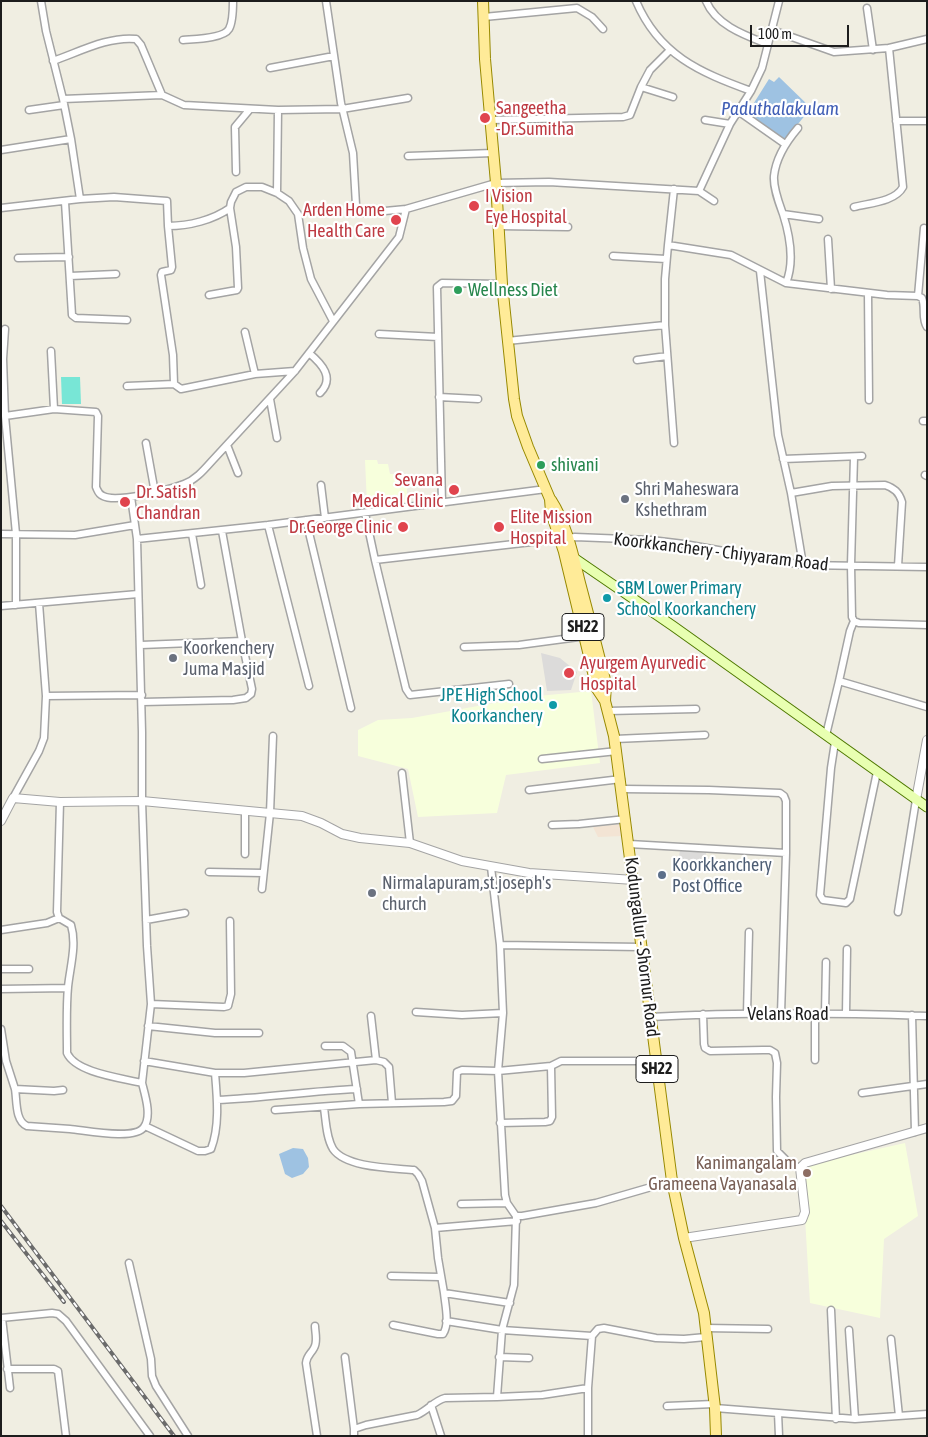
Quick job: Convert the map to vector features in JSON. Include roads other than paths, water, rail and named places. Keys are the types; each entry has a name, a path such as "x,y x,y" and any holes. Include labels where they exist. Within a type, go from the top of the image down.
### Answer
{"main road":[{"path":"483,1 485,59 496,183 502,284 517,416 528,447 550,499 558,511 568,538 606,684 606,706"},
{"name":"Kodungallur - Shornur Road","path":"568,538 564,552 586,636 597,689 606,706 617,751 672,1181 684,1238 704,1313 715,1406 716,1436"},
{"path":"574,558 927,807"}],"street":[{"path":"40,1 64,102 80,199"},
{"path":"183,40 225,34 229,29 234,1"},
{"path":"326,1 342,110 353,153 356,205 358,210 364,213 406,209 496,183 549,182 699,191 714,201"},
{"path":"636,1 659,40 670,50 704,72 751,91"},
{"path":"706,1 708,6 738,33 767,44"},
{"path":"699,191 730,124 751,91 762,68 779,1"},
{"path":"484,16 577,8 592,16 603,29"},
{"path":"867,8 873,50"},
{"path":"772,30 834,52 889,48 927,39"},
{"path":"53,61 114,40 136,39 141,45 162,95"},
{"path":"854,206 893,197 900,193 903,187 889,48"},
{"path":"491,120 630,115 650,70 670,50"},
{"path":"270,68 334,56"},
{"path":"641,87 673,98"},
{"path":"28,110 64,102 162,95 184,105 278,110 342,110 408,98"},
{"path":"236,172 234,130 250,109"},
{"path":"277,193 278,110"},
{"path":"738,111 785,144"},
{"path":"705,120 730,124"},
{"path":"896,122 927,121"},
{"path":"786,283 792,263 789,241 774,178 777,163 785,144 798,128"},
{"path":"1,150 71,140"},
{"path":"408,156 493,153"},
{"path":"209,295 237,290 238,288 231,202 236,192 246,187 262,187 277,193 289,201 298,214 303,248 311,279 333,321"},
{"path":"674,189 666,259 664,325 674,442"},
{"path":"1,208 114,197 167,201 172,267 171,270 162,272 161,276 173,355 174,384"},
{"path":"65,202 72,316 76,318 127,320"},
{"path":"168,226 206,220 224,213 230,208"},
{"path":"5,416 54,409 96,412 98,416 96,487 99,494 105,498 131,497 155,493 185,484 196,478 295,371 399,237 406,209"},
{"path":"783,214 819,219"},
{"path":"498,226 568,227"},
{"path":"918,296 924,228"},
{"path":"828,239 831,289"},
{"path":"668,245 731,256 786,283 868,293 918,296 924,302 924,322 927,327"},
{"path":"613,256 666,259"},
{"path":"18,258 69,257"},
{"path":"760,271 778,435 791,493 803,565"},
{"path":"70,276 116,274"},
{"path":"442,503 438,287 442,283 502,284"},
{"path":"868,293 869,400"},
{"path":"507,340 664,325"},
{"path":"5,329 2,359 5,416 16,534 16,605"},
{"path":"245,332 255,374"},
{"path":"379,334 438,336"},
{"path":"51,351 54,409"},
{"path":"309,353 323,365 327,378 326,387 320,393"},
{"path":"637,360 667,356"},
{"path":"127,386 174,384 181,389 255,374 295,371"},
{"path":"439,397 478,399"},
{"path":"270,399 277,438"},
{"path":"146,443 155,493"},
{"path":"227,445 238,473"},
{"path":"783,459 862,456"},
{"path":"826,735 854,621 852,617 851,565 855,486 854,457"},
{"path":"321,485 325,518"},
{"path":"791,493 832,486 884,485 892,488 900,494 902,502 898,566"},
{"path":"137,539 222,531 546,489"},
{"path":"1,1029 6,1061 15,1089 19,1118 22,1124 103,1134 135,1133 141,1131 145,1126 148,1108 142,1082 151,1004 142,801 141,645 137,539 131,497"},
{"path":"366,513 375,560 406,688 410,694 509,684"},
{"path":"306,520 351,708"},
{"path":"1,534 75,535 135,525"},
{"path":"268,525 309,686"},
{"path":"46,696 233,700 246,698 251,694 252,689 222,531"},
{"path":"192,534 201,585"},
{"name":"Koorkkanchery - Chiyyaram Road","path":"375,560 568,538 652,540 803,565 927,567"},
{"path":"1,606 138,594"},
{"path":"1,821 39,751 44,738 46,696 39,603"},
{"path":"854,621 859,623 927,625"},
{"path":"464,647 519,645 586,636"},
{"path":"141,645 242,641"},
{"path":"839,681 927,707"},
{"path":"606,706 696,708"},
{"path":"615,739 705,735"},
{"path":"262,888 270,813 273,736"},
{"path":"898,912 927,740"},
{"path":"835,742 820,894 823,900 846,903 850,899 876,772"},
{"path":"542,758 617,751"},
{"path":"402,773 410,843"},
{"path":"529,790 622,784 780,794 784,796 786,801 786,853 781,1014"},
{"path":"13,798 60,802 142,801 302,816 342,834 360,838 410,843 462,861 529,873 634,880"},
{"path":"59,918 56,900 60,802"},
{"path":"245,811 245,854"},
{"path":"552,824 579,824 626,819"},
{"path":"629,844 786,853"},
{"path":"491,866 500,945 503,1013 498,1071 500,1123 507,1203 516,1218 514,1284 502,1330 496,1397"},
{"path":"209,872 263,873"},
{"path":"146,920 185,913"},
{"path":"1,930 47,923 59,918"},
{"path":"59,918 71,925 73,932 68,988 67,1054 76,1064 98,1073 142,1082"},
{"path":"151,1004 228,1006 231,994 230,921"},
{"path":"747,1014 749,932"},
{"path":"500,945 641,947"},
{"path":"846,1014 847,949"},
{"path":"825,1014 826,962"},
{"path":"1,969 29,969"},
{"path":"1,989 68,988"},
{"path":"416,1012 462,1016 503,1013"},
{"path":"703,1014 704,1044 710,1051 770,1050 775,1053 777,1063 777,1150 790,1164 800,1168"},
{"name":"Velans Road","path":"650,1017 703,1014 927,1016"},
{"path":"815,1014 815,1060"},
{"path":"912,1015 915,1132"},
{"path":"371,1016 376,1060"},
{"path":"148,1026 215,1033 259,1034"},
{"path":"325,1046 343,1046 351,1052 359,1104"},
{"path":"144,1061 215,1073 244,1073 376,1060 384,1062 389,1067 392,1104"},
{"path":"275,1110 359,1104 452,1101 456,1096 457,1072 462,1070 498,1071 551,1066 560,1060 656,1061"},
{"path":"500,1123 550,1121 552,1117 551,1066"},
{"path":"145,1126 198,1151 211,1149 214,1141 217,1100 215,1073"},
{"path":"862,1093 927,1084"},
{"path":"15,1089 63,1090"},
{"path":"217,1100 357,1089"},
{"path":"324,1108 328,1137 332,1148 338,1155 350,1161 414,1170 422,1181 435,1228 440,1277 444,1293 445,1331 443,1334 438,1334 393,1325"},
{"path":"800,1168 805,1163 927,1128"},
{"path":"684,1238 802,1220 806,1212 800,1168"},
{"path":"435,1228 516,1218 596,1203 672,1181"},
{"path":"461,1204 507,1203"},
{"path":"129,1263 151,1359 152,1376 156,1386 188,1436"},
{"path":"391,1276 440,1277"},
{"path":"444,1293 510,1303"},
{"path":"830,1310 836,1419"},
{"path":"10,1388 1,1318 52,1312 58,1314 66,1321 150,1436"},
{"path":"446,1321 502,1330 592,1336"},
{"path":"315,1326 316,1344 307,1356 306,1363 317,1436"},
{"path":"588,1436 588,1388 592,1336 598,1329 604,1328 656,1338 706,1332 768,1329"},
{"path":"849,1330 855,1419"},
{"path":"890,1339 899,1416"},
{"path":"499,1357 529,1358"},
{"path":"344,1358 354,1432 366,1425 417,1415 425,1412 438,1400 446,1398 542,1395 588,1388"},
{"path":"8,1370 54,1369 58,1371 66,1436"},
{"path":"431,1405 440,1436"},
{"path":"667,1406 715,1406 836,1419 927,1414"},
{"path":"778,1413 779,1436"}],"water":[{"name":"Paduthalakulam","path":"779,77 811,108 785,140 747,114 769,79 774,82"},
{"path":"293,1148 303,1149 308,1158 309,1167 303,1174 292,1178 285,1174 279,1154"}],"railway":[{"path":"1,1206 174,1436"},
{"path":"1,1221 64,1302"}],"place":[{"name":"Sangeetha -Dr.Sumitha","path":"485,118"},
{"name":"I Vision Eye Hospital","path":"474,206"},
{"name":"Arden Home Health Care","path":"396,220"},
{"name":"Wellness Diet","path":"458,290"},
{"name":"shivani","path":"541,465"},
{"name":"Sevana Medical Clinic","path":"454,490"},
{"name":"Shri Maheswara Kshethram","path":"625,499"},
{"name":"Dr. Satish Chandran","path":"125,502"},
{"name":"Dr.George Clinic","path":"403,527"},
{"name":"Elite Mission Hospital","path":"499,527"},
{"name":"SBM Lower Primary School Koorkanchery","path":"607,598"},
{"name":"Koorkenchery Juma Masjid","path":"173,658"},
{"name":"Ayurgem Ayurvedic Hospital","path":"569,673"},
{"name":"JPE High School Koorkanchery","path":"553,705"},
{"name":"Koorkkanchery Post Office","path":"662,875"},
{"name":"Nirmalapuram,st.joseph's church","path":"372,893"},
{"name":"Kanimangalam Grameena Vayanasala","path":"807,1173"}]}
